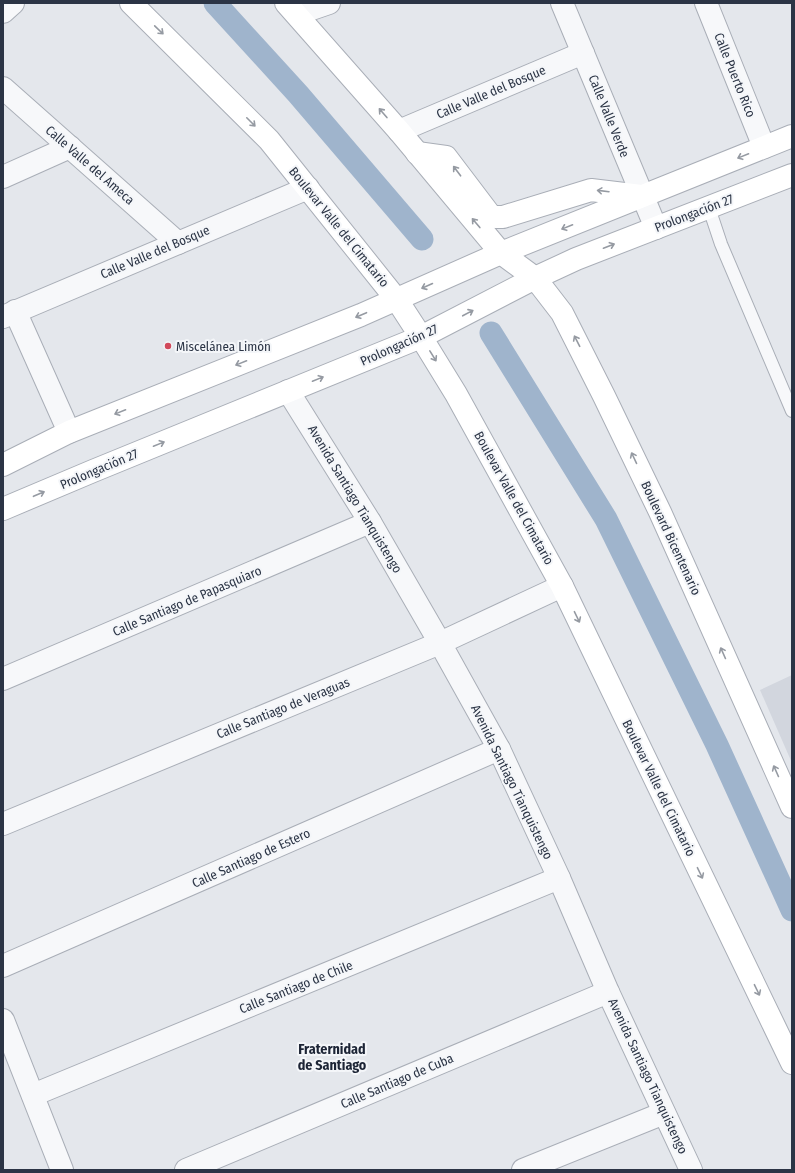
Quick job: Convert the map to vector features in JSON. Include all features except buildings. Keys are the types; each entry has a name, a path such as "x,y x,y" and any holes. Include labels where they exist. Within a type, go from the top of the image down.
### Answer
{"main road":[{"name":"Boulevar Valle del Cimatario","path":"131,3 269,140 397,300 421,337 456,394 562,586 792,1063"},
{"path":"292,8 399,130 501,253 535,278"},
{"path":"3,465 69,432 397,300 501,253 792,136"},
{"path":"418,153 446,157 490,215 495,217 503,217 591,190 642,196"},
{"name":"Prolongación 27","path":"3,510 421,337 535,278 576,259 792,175"},
{"name":"Boulevard Bicentenario","path":"535,278 562,313 604,396 663,519 792,807"}],"street":[{"path":"3,12 13,3"},
{"path":"292,8 329,3"},
{"name":"Calle Valle Verde","path":"562,3 656,228"},
{"name":"Calle Puerto Rico","path":"706,3 764,147"},
{"name":"Calle Valle del Bosque","path":"399,130 583,53"},
{"name":"Calle Valle del Ameca","path":"3,88 178,243"},
{"path":"3,177 70,147"},
{"name":"Calle Valle del Bosque","path":"9,314 308,188"},
{"path":"9,314 69,432"},
{"name":"Avenida Santiago Tianquistengo","path":"288,391 370,522 440,643 499,750 559,878 608,992 691,1170"},
{"name":"Calle Santiago de Papasquiaro","path":"3,679 370,522"},
{"name":"Calle Santiago de Veraguas","path":"3,824 440,643 562,586"},
{"name":"Calle Santiago de Estero","path":"3,966 499,750"},
{"name":"Calle Santiago de Chile","path":"33,1095 559,878"},
{"name":"Calle Santiago de Cuba","path":"186,1170 608,992"},
{"path":"3,1020 62,1170"},
{"path":"523,1170 664,1113"}],"lane":[{"path":"709,208 721,244 792,411"}],"shaded area":[{"path":"792,675 792,763 760,690"}],"waterway":[{"path":"215,3 298,94 422,239"},
{"path":"491,333 606,519 717,745 792,910"}],"place":[{"name":"Miscelánea Limón","path":"168,346"}],"district":[{"name":"Fraternidad de Santiago","path":"332,1058"}]}
